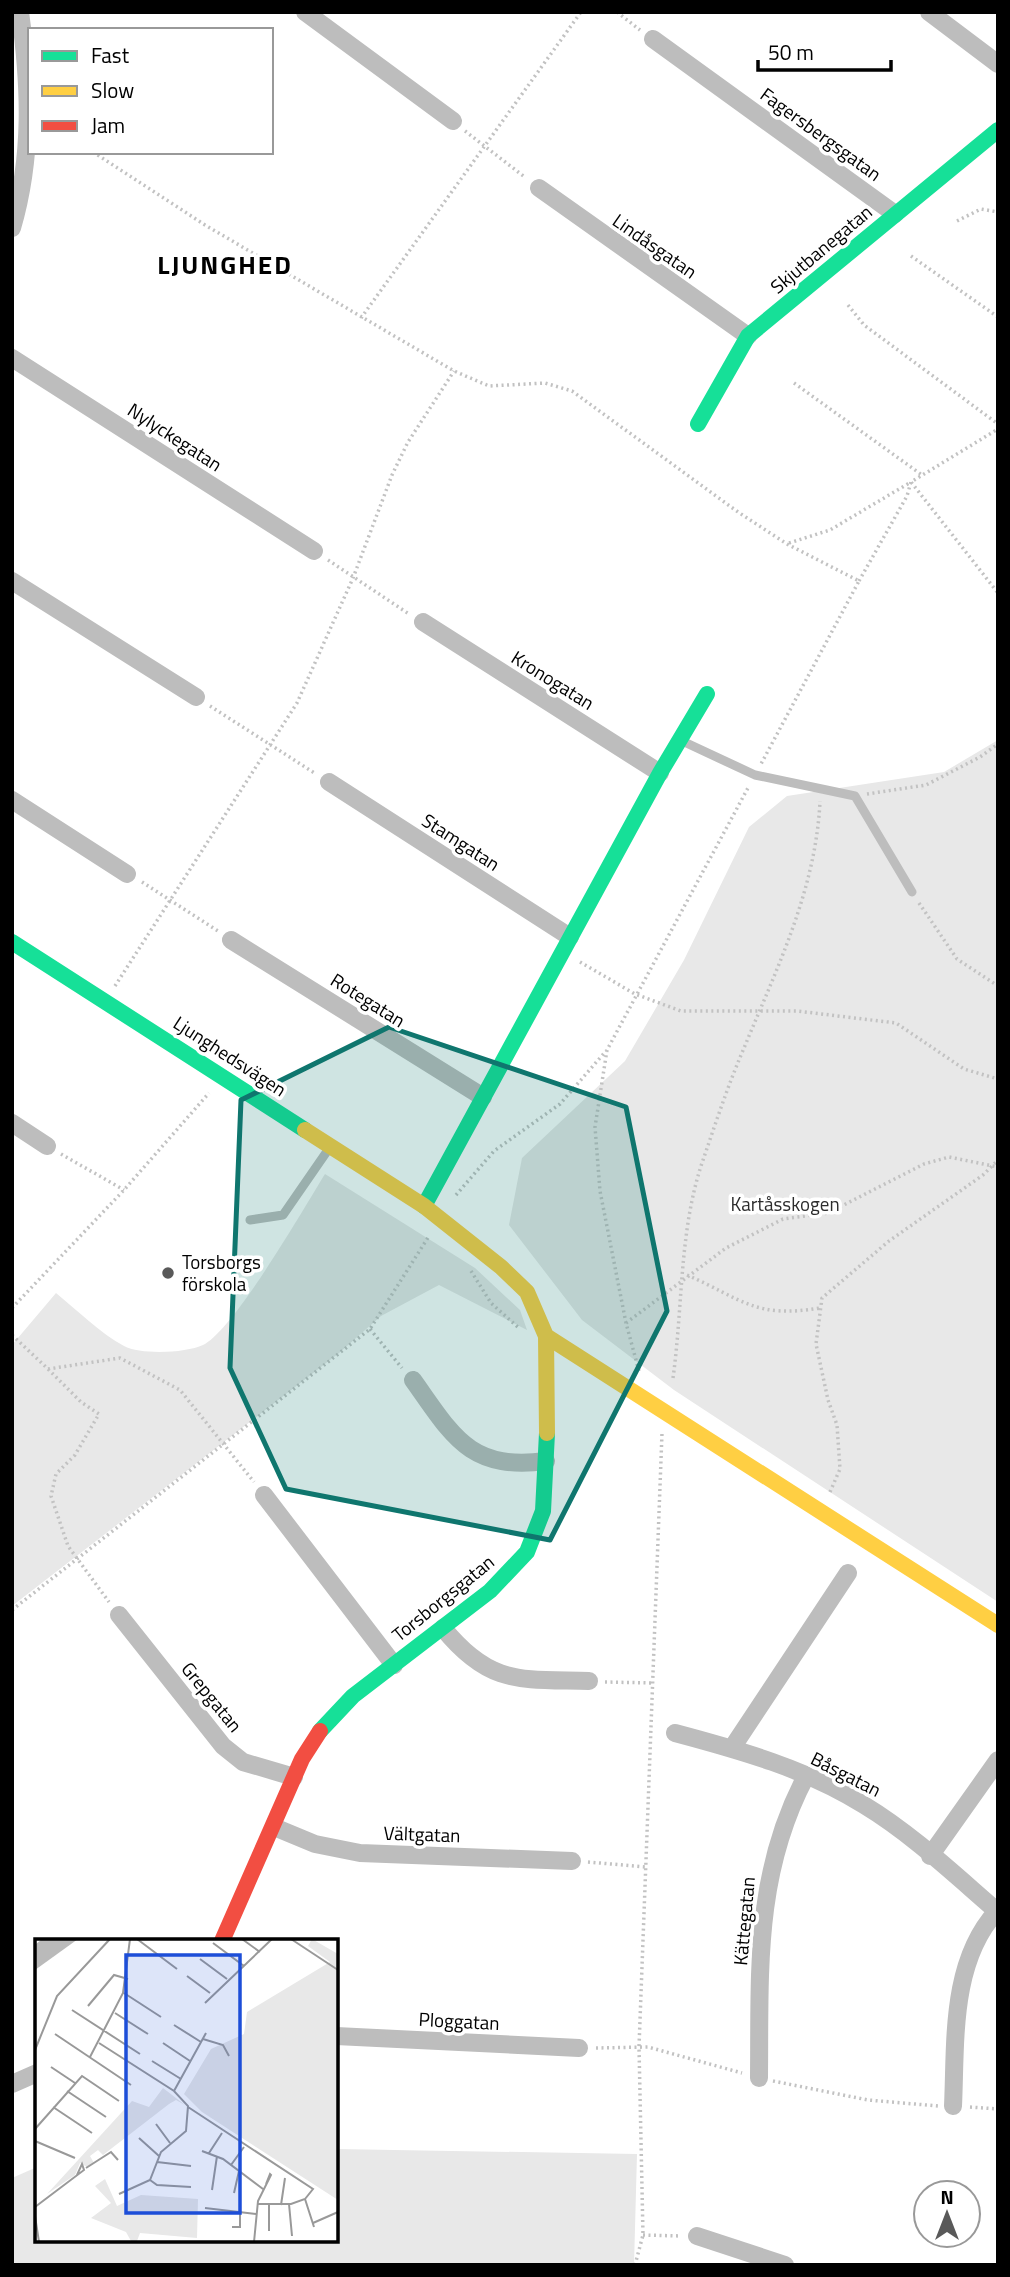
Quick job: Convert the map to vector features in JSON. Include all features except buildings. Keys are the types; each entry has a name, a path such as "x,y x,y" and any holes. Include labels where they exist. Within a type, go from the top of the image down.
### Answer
{"street":[{"path":"20,12 28,116"},
{"path":"305,12 453,121"},
{"path":"929,12 998,64"},
{"name":"Fagersbergsgatan","path":"653,39 895,214"},
{"name":"Skjutbanegatan","path":"698,424 748,336 998,130"},
{"path":"14,219 26,175 28,144"},
{"name":"Lindåsgatan","path":"539,188 748,336"},
{"name":"Nylyckegatan","path":"12,358 314,551"},
{"path":"12,581 197,697"},
{"name":"Kronogatan","path":"423,622 660,773"},
{"path":"424,1206 660,773 707,694"},
{"name":"Stamgatan","path":"329,782 566,945"},
{"path":"12,800 127,874"},
{"name":"Rotegatan","path":"231,940 483,1097"},
{"name":"Ljunghedsvägen","path":"12,942 424,1206"},
{"path":"12,1123 47,1146"},
{"name":"Torsborgsgatan","path":"223,1939 309,1745 334,1715 505,1577 527,1552 543,1511 547,1341 541,1318 527,1292 424,1206"},
{"path":"547,1341 653,1403 998,1625"},
{"path":"413,1380 459,1440 482,1457 506,1464 546,1461"},
{"path":"264,1495 394,1665"},
{"path":"732,1748 848,1573"},
{"name":"Grepgatan","path":"119,1615 223,1746 243,1762 293,1777"},
{"path":"443,1628 464,1652 496,1674 519,1679 589,1681"},
{"name":"Båsgatan","path":"675,1733 732,1748 806,1776 863,1803 997,1911"},
{"path":"930,1856 998,1760"},
{"name":"Kättegatan","path":"759,2078 760,1943 766,1890 782,1826 806,1776"},
{"name":"Vältgatan","path":"274,1827 315,1844 360,1853 572,1861"},
{"path":"953,2106 956,2048 967,1961 973,1943 997,1911"},
{"name":"Ploggatan","path":"338,2036 579,2048"},
{"path":"12,2084 35,2074"},
{"path":"697,2236 728,2257 785,2265"}],"lane":[{"path":"679,740 755,775 855,796 912,892"},
{"path":"250,1220 283,1214 331,1145"}],"path":[{"path":"361,318 482,146 581,12"},
{"path":"617,12 653,39"},
{"path":"453,121 539,188"},
{"path":"96,154 205,225 454,371 489,386 545,383 572,391 738,512 788,544 859,581"},
{"path":"957,221 981,209 998,212"},
{"path":"911,256 998,317"},
{"path":"848,305 864,325 998,424"},
{"path":"106,1002 271,744 310,678 354,578 391,475 408,442 454,371"},
{"path":"794,383 922,475"},
{"path":"788,544 830,530 998,429"},
{"path":"12,1610 370,1329 440,1218 480,1163 560,1104 607,1050 859,581 908,496 911,482"},
{"path":"911,482 998,593"},
{"path":"314,551 423,622"},
{"path":"197,697 329,782"},
{"path":"855,796 926,785 980,757 998,744"},
{"path":"673,1378 685,1276 683,1257 692,1195 743,1050 794,925 807,883 819,818 820,790"},
{"path":"127,874 171,899 231,940"},
{"path":"912,892 957,958 998,986"},
{"path":"566,945 635,994 681,1011 761,1009 896,1023 964,1069 998,1079"},
{"path":"607,1050 595,1127 600,1191 637,1366 662,1426 639,2047 643,2235 635,2265"},
{"path":"12,1308 124,1190 223,1076"},
{"path":"209,1092 220,1099"},
{"path":"47,1146 124,1190"},
{"path":"626,1323 685,1276 726,1248 783,1219 828,1213 925,1164 949,1157 998,1167"},
{"path":"822,1511 840,1469 837,1425 828,1400 816,1344 822,1298 889,1241 928,1216 998,1160"},
{"path":"419,1227 437,1240"},
{"path":"469,1270 502,1314 547,1341"},
{"path":"685,1276 754,1309 796,1312 820,1308"},
{"path":"370,1329 413,1380"},
{"path":"12,1335 80,1402 99,1414 75,1455 56,1474 51,1488 60,1528 76,1560 119,1615"},
{"path":"48,1370 114,1359 126,1361 180,1390 264,1495"},
{"path":"589,1681 654,1683"},
{"path":"572,1861 646,1867"},
{"path":"579,2048 639,2047 660,2050 759,2078 868,2100 998,2109"},
{"path":"643,2235 697,2236"}],"highlighted area":[{"path":"389,1027 626,1107 667,1311 550,1540 286,1489 230,1368 241,1100"}],"green space":[{"name":"Kartåsskogen","path":"998,740 998,1602 674,1390 582,1320 509,1225 522,1158 625,1061 684,960 749,827 787,796 944,772"},
{"path":"325,1174 475,1268 520,1310 527,1330 439,1285 381,1316 339,1353 12,1606 12,1345 56,1293 106,1335 132,1349 164,1352 203,1345 216,1335 250,1293"},
{"path":"338,2149 637,2154 634,2265 12,2265 12,2178 35,2168 35,2242 338,2242"}],"traffic: fast":[{"path":"698,424 748,336 998,130"},
{"path":"424,1206 660,773 707,694"},
{"path":"12,942 305,1130"},
{"path":"320,1731 353,1696 490,1591 527,1552 543,1511 547,1433"}],"traffic: slow":[{"path":"305,1130 424,1206 501,1267 527,1292 546,1336 547,1433"},
{"path":"546,1336 998,1625"}],"traffic: jam":[{"path":"223,1939 302,1759 320,1731"}],"place":[{"name":"Torsborgs förskola","path":"168,1273"}],"district":[{"name":"LJUNGHED","path":"225,265"}]}
